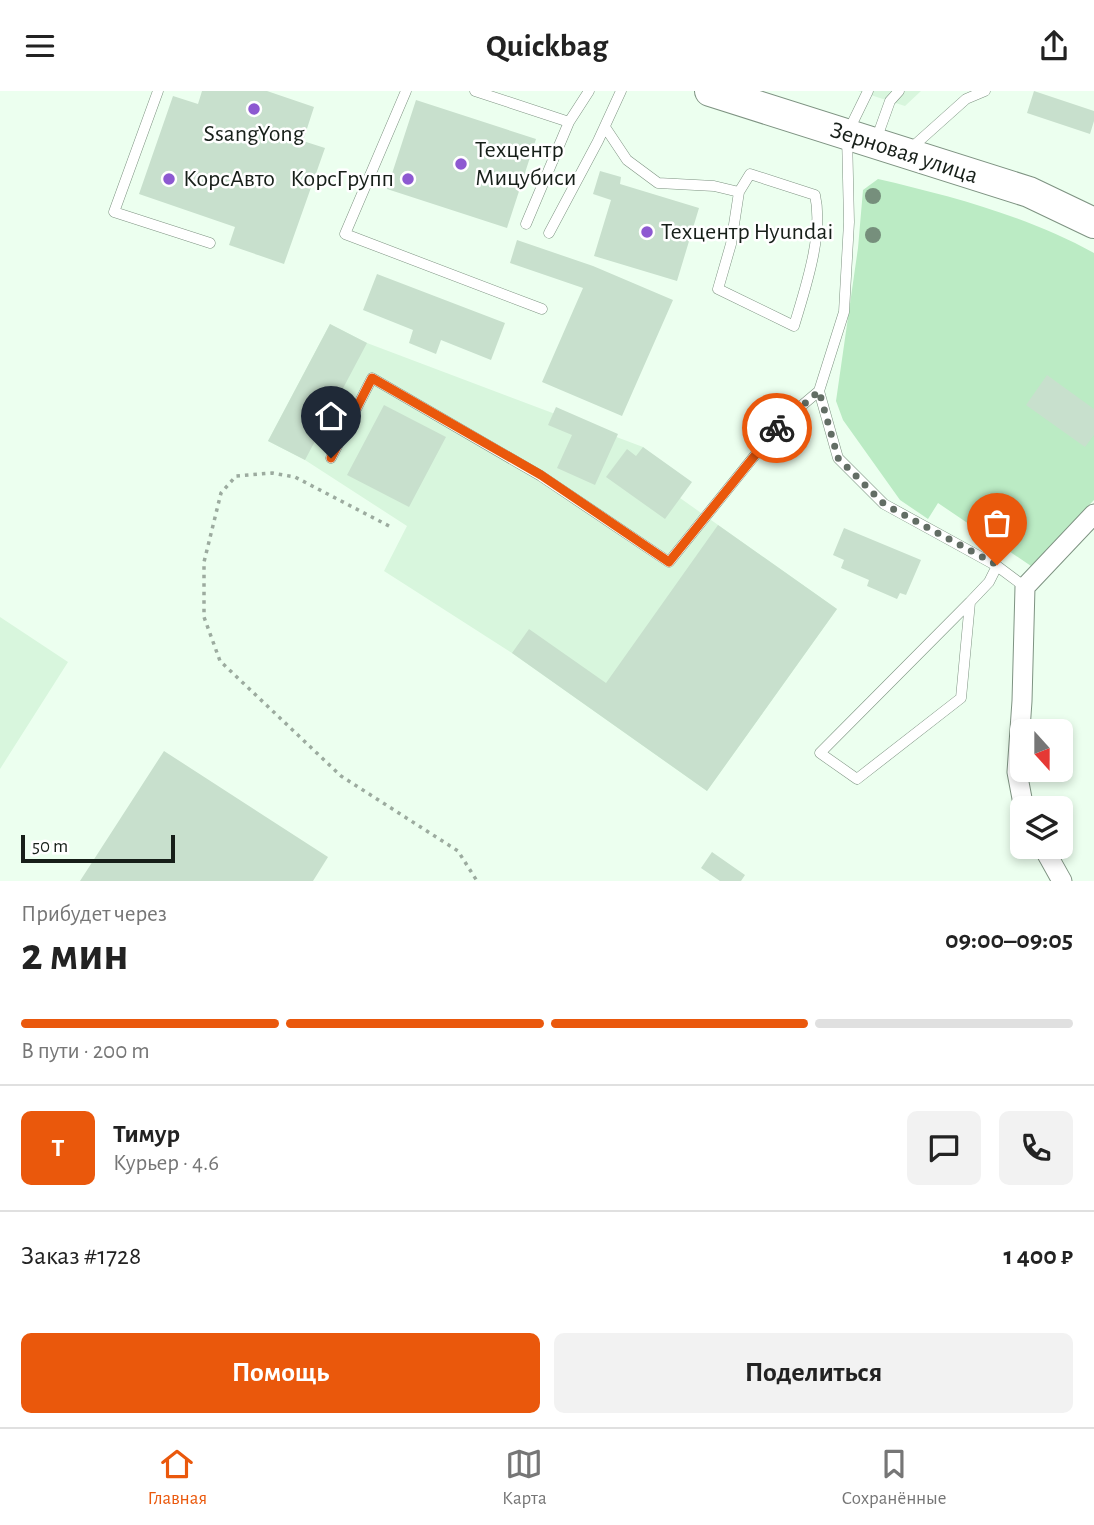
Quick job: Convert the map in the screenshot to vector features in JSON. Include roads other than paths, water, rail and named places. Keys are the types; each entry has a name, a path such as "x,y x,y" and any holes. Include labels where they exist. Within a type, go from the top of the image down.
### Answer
{"main road":[{"name":"Зерновая улица","path":"710,91 1029,192 1094,223"}],"street":[{"path":"1022,796 1017,772 1026,587 1094,514"},
{"path":"1050,859 1062,881"}],"lane":[{"path":"158,91 114,212 210,243"},
{"path":"406,91 345,234 542,309"},
{"path":"475,91 569,122"},
{"path":"526,225 569,122 589,91"},
{"path":"549,233 621,91"},
{"path":"331,458 372,378 541,475 669,562 781,423 819,391 844,312 849,222 847,134 868,91"},
{"path":"875,144 890,101 899,91"},
{"path":"905,154 966,99 985,91"},
{"path":"605,127 627,160 658,183 714,186 739,192"},
{"path":"750,174 815,195 817,205 813,260 794,326 718,289 731,244 739,192 750,174"},
{"path":"819,391 838,458 884,504 997,565 1026,587"},
{"path":"970,602 961,698 857,779 820,753 989,582 997,565"}],"place":[{"name":"SsangYong","path":"254,109"},
{"name":"Техцентр Мицубиси","path":"461,164"},
{"name":"КорсАвто","path":"169,179"},
{"name":"КорсГрупп","path":"408,179"},
{"name":"Техцентр Hyundai","path":"647,232"}]}
